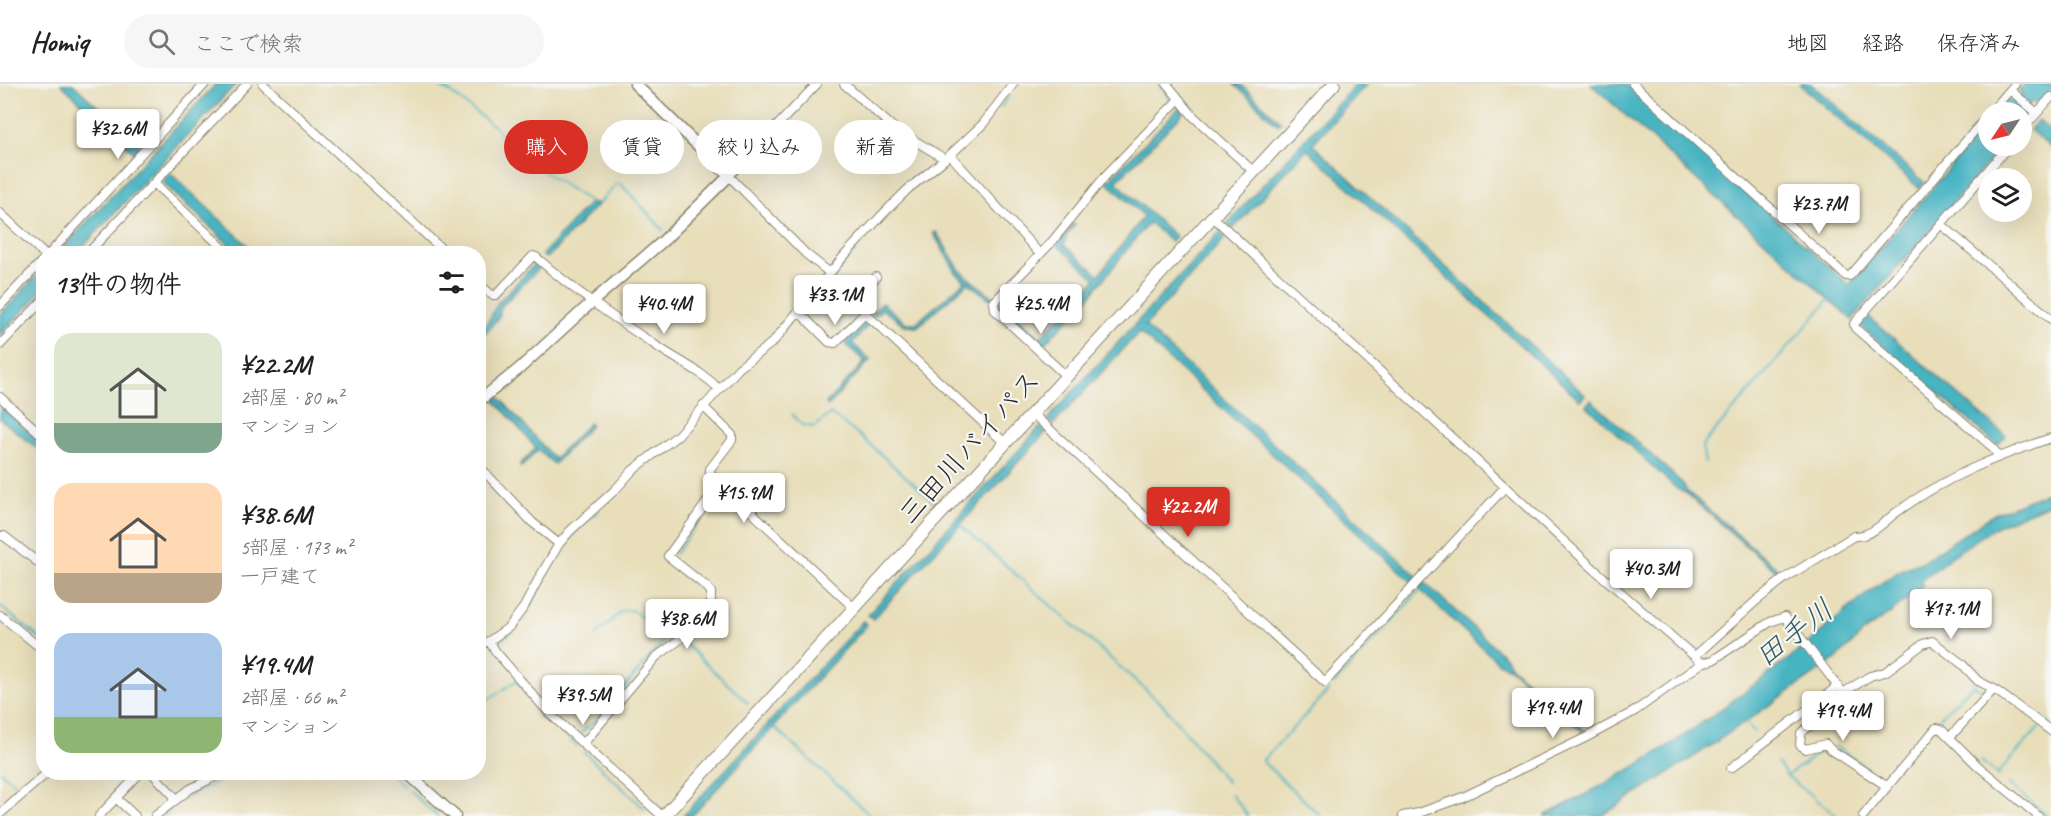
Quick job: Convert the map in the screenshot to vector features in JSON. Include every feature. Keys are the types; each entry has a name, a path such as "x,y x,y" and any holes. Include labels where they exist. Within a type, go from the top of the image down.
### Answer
{"highway":[{"name":"三田川バイパス","path":"663,816 1334,84"}],"main road":[{"path":"486,396 663,241 729,176 635,84"},
{"path":"415,780 455,816"}],"street":[{"path":"56,246 206,84"},
{"path":"95,246 247,84"},
{"path":"263,84 438,246"},
{"path":"818,84 729,176 806,254 830,273"},
{"path":"844,84 894,128 949,158 1040,254"},
{"path":"486,644 491,644 509,627 524,607 559,544 570,531 616,489 632,471 677,436 705,409 719,389 739,368 773,342 801,314 830,273 907,190 949,158 983,124 1013,84"},
{"path":"1167,84 1193,116 1254,172"},
{"path":"1633,84 1846,276 1850,276 1978,127"},
{"path":"2001,102 2014,90 2033,110 2051,97"},
{"path":"1066,376 995,310 996,301 1040,254 1107,174 1179,99"},
{"path":"1998,455 1983,439 1855,328 1854,324 2000,156"},
{"path":"154,183 221,246"},
{"path":"0,213 36,247"},
{"path":"1213,217 1594,569 1702,663"},
{"path":"1941,224 2051,320"},
{"path":"486,290 492,296 496,295 533,256 536,257 569,286 659,348 706,376 719,389"},
{"path":"0,306 36,268"},
{"path":"876,277 862,294 865,313 1005,443"},
{"path":"0,345 36,307"},
{"path":"801,314 829,342 835,344 865,313"},
{"path":"0,397 36,430"},
{"path":"705,409 732,435 732,440 710,469 710,473 854,608"},
{"path":"1033,414 1325,682 1505,487"},
{"path":"1695,656 1785,578 1854,536 1866,536 1943,481 1998,455 2051,438"},
{"path":"486,473 532,522 559,544"},
{"path":"584,744 656,657 678,641 711,604 711,592 668,556 720,484"},
{"path":"0,536 4,536 36,561"},
{"path":"0,615 36,644"},
{"path":"1400,815 1419,813 1463,797 1585,738 1635,711 1702,663 1713,660 1776,620 1785,617 1838,687"},
{"path":"1731,768 1838,687 1885,672 1923,644 1932,641 1962,664 1978,681 1994,689 2051,731"},
{"path":"491,644 548,712 663,816"},
{"path":"1838,687 1822,715 1801,733 1800,745 1806,749 1826,744 1830,749 1888,786"},
{"path":"1950,737 1994,689"},
{"path":"1863,816 1936,728 1941,729 1978,766 2038,816"},
{"path":"1,812 39,780"},
{"path":"99,816 133,780"},
{"path":"159,780 176,798"},
{"path":"155,816 176,798 206,780"},
{"path":"116,798 135,816"}],"water":[{"path":"61,84 73,84 140,146 134,153"},
{"path":"216,84 236,84 84,246 65,246"},
{"path":"1234,84 1240,84 1281,122 1278,125"},
{"path":"1356,84 1367,84 1312,144 1585,395 1580,400 1307,149 1233,229 1227,224"},
{"path":"1591,84 1626,84 1849,285 1978,135 1978,156 1994,156 1984,168 1978,168 1978,175 1852,320"},
{"path":"1799,84 1811,84 1924,182 1919,188"},
{"path":"2024,84 2051,84 2051,90 2038,104 2015,102 2022,94 2019,90"},
{"path":"1180,107 1184,112 1116,182 1176,237 1171,242 1149,222 1082,306 1040,348 997,304 968,283 917,327 906,326 882,309 875,316 872,313 882,303 906,323 916,323 965,281 956,272 933,233 936,232 960,270 1001,302 1040,338 1096,279 1057,245 1073,224 1075,225 1067,235 1064,245 1099,275 1144,216 1107,182"},
{"path":"2038,120 2051,132 2051,148 2032,132 2032,128"},
{"path":"170,173 248,246 231,246 162,182"},
{"path":"590,202 598,204 547,258 542,255"},
{"path":"1220,232 1226,237 1145,326 1418,577 1413,583 1139,332 1053,425 1047,420"},
{"path":"535,264 540,267 501,307 499,317 486,332 486,323 497,304"},
{"path":"36,276 36,297 0,336 0,315"},
{"path":"1869,317 2006,436 1997,445 1860,326"},
{"path":"867,320 870,323 852,343 870,360 828,406 826,403 865,362 845,343"},
{"path":"498,396 554,459 589,423 591,425 554,464 538,450 521,467 520,465 536,448 494,399"},
{"path":"1591,400 1682,483 1687,491 1781,572 1779,574 1685,493 1677,489 1586,405"},
{"path":"0,406 36,438 36,447 0,419"},
{"path":"1040,427 1046,432 873,619 868,615"},
{"path":"2051,491 2051,503 1997,526 1951,557 1922,580 1923,586 1891,613 1866,630 1835,660 1703,751 1602,816 1544,816 1616,777 1686,734 1808,644 1857,602 1892,576 1920,563 1996,513"},
{"path":"1424,582 1506,658 1511,667 1585,731 1583,732 1510,668 1500,664 1418,588"},
{"path":"863,621 867,625 692,816 683,816"}],"waterway":[{"path":"434,84 450,92 496,128 514,152 590,202"},
{"path":"1159,84 1171,101"},
{"path":"1000,108 1009,96"},
{"path":"598,204 617,184 621,184 663,230"},
{"path":"803,313 857,248"},
{"path":"1705,463 1702,446 1829,300"},
{"path":"792,414 802,425 815,427 830,414 859,435 933,501"},
{"path":"656,457 678,441"},
{"path":"675,554 719,494"},
{"path":"553,561 576,531 599,510"},
{"path":"959,524 1163,705 1227,782"},
{"path":"581,733 600,716 667,637 671,638 675,635 705,602 706,597 702,590 661,558"},
{"path":"493,644 512,631 526,613 548,571"},
{"path":"1334,684 1421,589"},
{"path":"0,606 36,635"},
{"path":"596,635 622,611 632,610 667,637"},
{"path":"684,643 748,703"},
{"path":"487,700 516,681 548,721 577,746"},
{"path":"1940,717 1973,685 1986,691"},
{"path":"1998,686 2051,725"},
{"path":"1321,816 1262,761 1328,691"},
{"path":"1745,720 1754,732"},
{"path":"1913,748 1934,723"},
{"path":"774,727 871,816"},
{"path":"1997,774 2039,728"},
{"path":"1835,746 1867,768"},
{"path":"1787,776 1824,749"},
{"path":"583,751 645,809"},
{"path":"1884,780 1908,754"},
{"path":"1981,761 2000,776"},
{"path":"1777,762 1787,776 1837,816"},
{"path":"0,771 16,785"},
{"path":"186,797 221,780"},
{"path":"398,780 403,785"},
{"path":"2009,784 2048,816"},
{"path":"409,790 437,816"},
{"path":"1231,794 1248,816"},
{"path":"163,816 172,808"}],"water label":[{"name":"田手川","path":"1794,633"}]}
